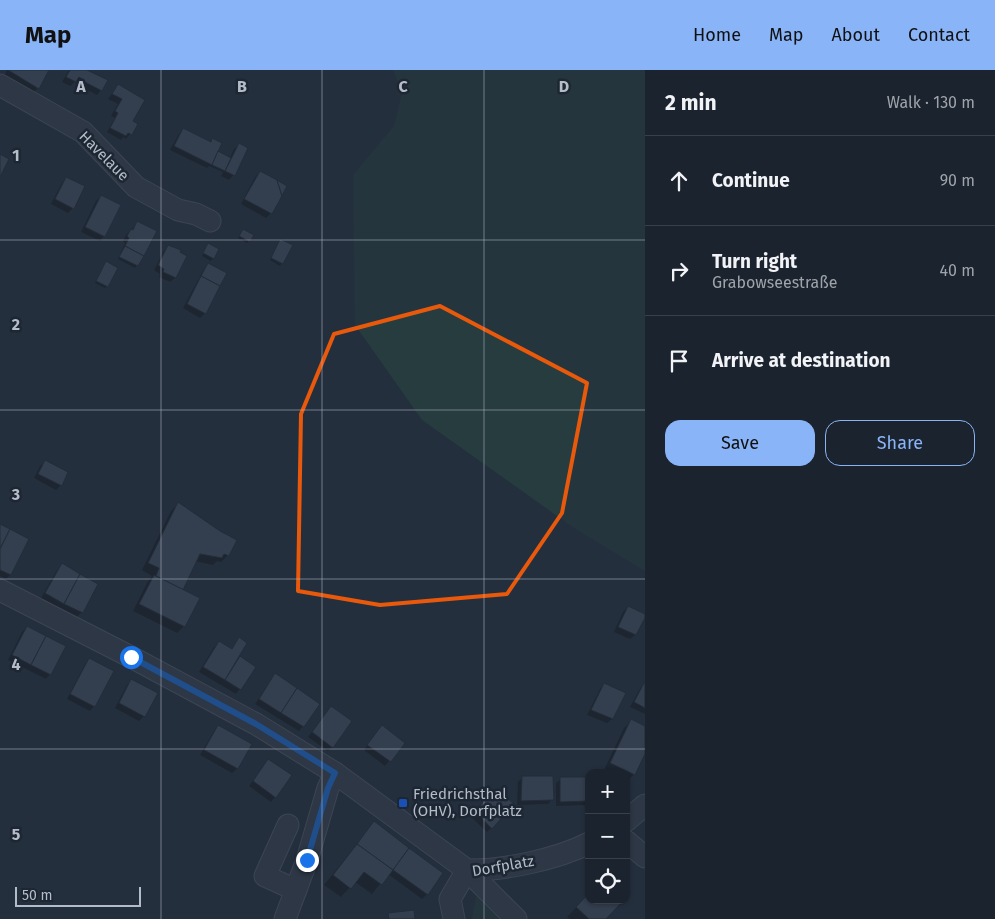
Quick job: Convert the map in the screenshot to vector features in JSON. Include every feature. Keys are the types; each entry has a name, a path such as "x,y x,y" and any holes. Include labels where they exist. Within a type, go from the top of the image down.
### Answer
{"street":[{"name":"Havelaue","path":"0,85 84,132 136,187 178,210 196,214 210,222"},
{"path":"0,590 256,724 335,773 467,870 516,919"},
{"path":"285,919 307,860 328,788 335,773"},
{"path":"630,818 645,805"},
{"path":"288,824 265,876 296,890"},
{"path":"630,844 645,857"},
{"name":"Dorfplatz","path":"454,919 450,900 467,870 488,871 570,852 585,845"}],"highlighted area":[{"path":"440,306 587,383 562,513 507,594 380,605 298,591 301,414 334,334"}],"green space":[{"path":"393,70 645,70 645,571 574,528 422,420 355,325 353,175 394,126 402,93"},
{"path":"476,896 500,919 472,919"}],"building":[{"path":"8,70 49,70 39,89"},
{"path":"70,70 87,70 108,80 102,91 81,80 79,77 76,82 66,77"},
{"path":"118,84 145,100 133,121 138,124 132,135 128,133 126,136 110,128 118,113 115,111 122,99 112,94"},
{"path":"183,128 211,142 212,138 222,143 212,165 174,146"},
{"path":"239,143 248,148 235,176 225,171"},
{"path":"218,151 231,158 225,171 212,165"},
{"path":"0,154 9,159 0,177"},
{"path":"260,171 277,180 282,196 272,214 244,199"},
{"path":"66,177 85,186 74,209 55,199"},
{"path":"277,180 287,186 282,196"},
{"path":"101,195 121,205 105,237 85,227"},
{"path":"137,221 157,231 144,256 125,246 129,238 127,236 131,229 133,230"},
{"path":"243,229 254,235 250,242 239,236"},
{"path":"280,239 293,245 283,264 271,258"},
{"path":"208,243 219,249 214,259 203,253"},
{"path":"168,245 181,250 180,252 187,256 176,278 163,272 164,269 158,265"},
{"path":"125,246 144,256 138,266 119,257"},
{"path":"106,261 118,268 108,287 96,281"},
{"path":"208,263 227,273 220,286 201,276"},
{"path":"201,276 220,286 206,314 187,304"},
{"path":"45,460 68,472 62,486 38,474"},
{"path":"178,502 220,531 237,540 229,556 224,554 222,558 200,554 183,590 156,576 159,568 148,563"},
{"path":"0,524 10,529 0,549"},
{"path":"10,529 29,539 11,575 0,570 0,549"},
{"path":"62,563 80,574 64,604 45,593"},
{"path":"80,574 98,584 83,613 64,604"},
{"path":"154,575 200,598 185,627 139,604"},
{"path":"628,606 645,614 645,618 636,635 618,627"},
{"path":"27,626 46,636 31,665 12,655"},
{"path":"46,636 66,646 51,675 31,665"},
{"path":"239,637 247,643 225,680 203,667 219,641 232,649"},
{"path":"240,656 256,667 241,690 225,680"},
{"path":"89,658 114,671 95,707 70,694"},
{"path":"275,673 297,688 281,713 259,699"},
{"path":"131,679 158,693 145,717 119,703"},
{"path":"645,681 645,708 634,702"},
{"path":"604,683 626,693 613,719 591,710"},
{"path":"297,688 320,704 304,727 281,713"},
{"path":"331,706 352,721 333,748 312,732"},
{"path":"631,719 645,726 645,754 635,775 630,773 630,769 622,769 610,763"},
{"path":"218,725 252,744 238,769 204,750"},
{"path":"382,725 405,743 391,762 367,745"},
{"path":"268,759 292,775 276,798 253,781"},
{"path":"522,776 553,776 554,800 521,801"},
{"path":"560,777 585,777 585,801 560,802"},
{"path":"496,788 514,804 492,829 475,811"},
{"path":"374,821 409,848 393,870 357,844"},
{"path":"357,844 393,870 382,885 364,872 351,889 333,875"},
{"path":"409,848 443,873 428,895 393,870"},
{"path":"585,897 585,904 620,904 606,919 589,919 576,907"},
{"path":"414,910 415,919 389,919 388,913"}],"place":[{"name":"Friedrichsthal (OHV), Dorfplatz","path":"403,803"}],"route":[{"path":"131,657 256,724 335,773 328,788 307,860"}]}
